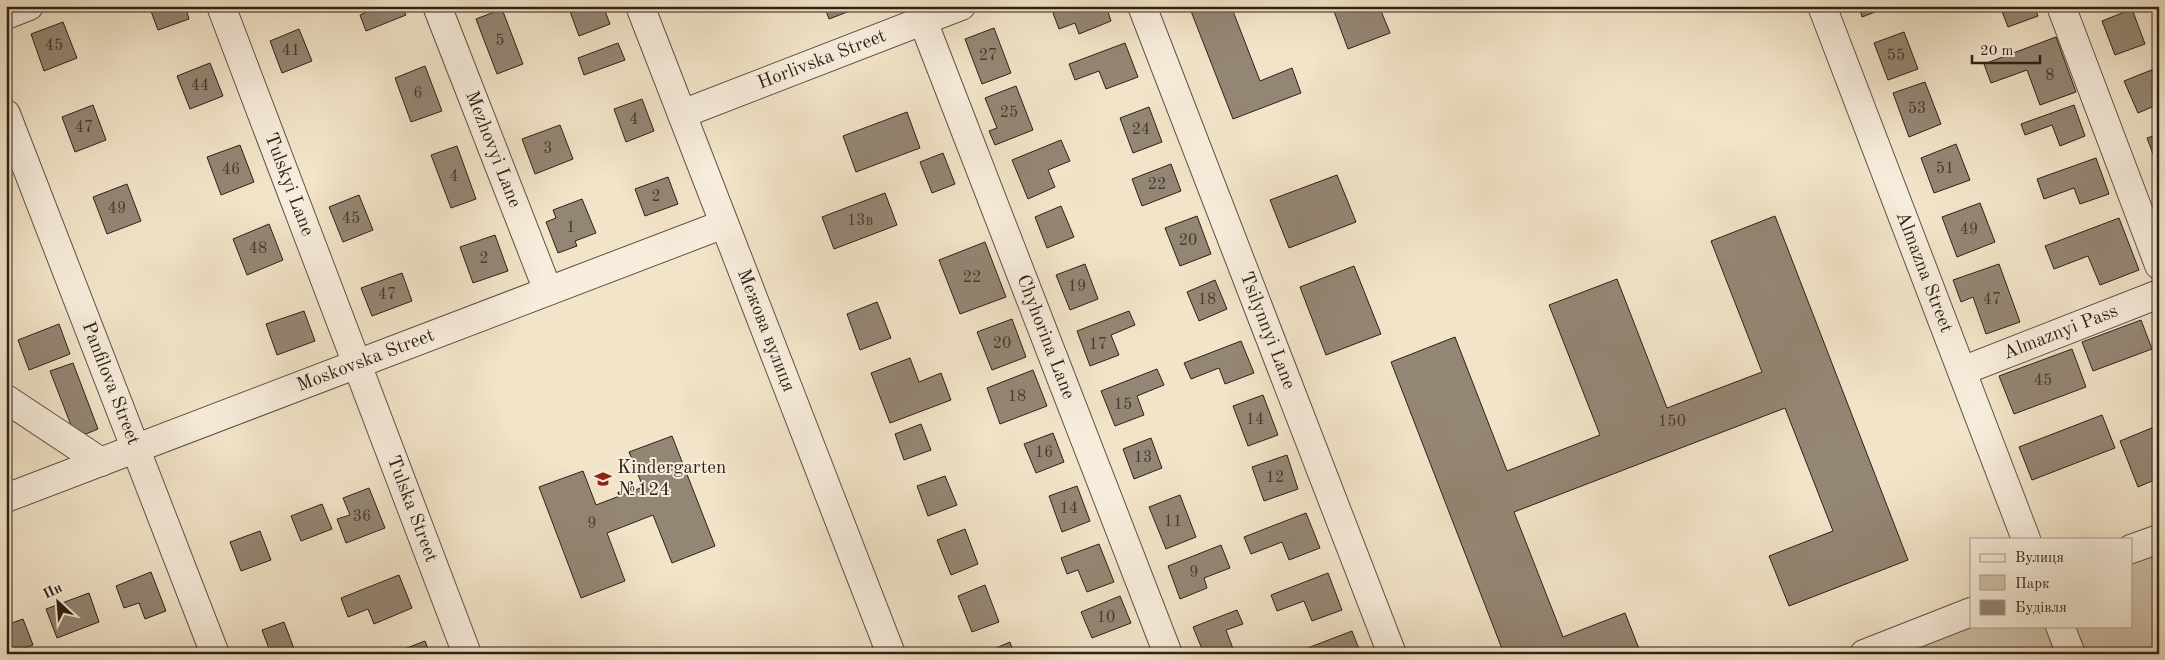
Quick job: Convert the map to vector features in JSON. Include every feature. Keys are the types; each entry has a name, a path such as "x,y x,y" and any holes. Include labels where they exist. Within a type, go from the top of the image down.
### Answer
{"street":[{"path":"6,15 29,6"},
{"name":"Tulskyi Lane","path":"221,6 357,365"},
{"name":"Mezhovyi Lane","path":"437,6 548,291"},
{"name":"Межова вулиця","path":"640,6 891,654"},
{"name":"Horlivska Street","path":"682,114 961,6"},
{"name":"Tsilynnyi Lane","path":"1142,6 1392,654"},
{"name":"Almazna Street","path":"1822,6 2026,538"},
{"path":"2061,6 2159,265"},
{"name":"Chyhorina Lane","path":"923,21 1168,654"},
{"name":"Panfilova Street","path":"6,114 215,654"},
{"name":"Moskovska Street","path":"6,498 724,224"},
{"name":"Almaznyi Pass","path":"1962,371 2159,294"},
{"name":"Tulska Street","path":"357,365 466,654"},
{"path":"6,399 101,462"},
{"path":"2132,549 2159,538"},
{"path":"1864,654 1970,612"},
{"path":"2061,628 2071,654"}],"green space":[{"path":"2159,545 2159,654 1880,654 1970,626 1970,628 2132,628 2132,556"}],"building":[{"path":"149,6 185,6 189,19 158,30"},
{"path":"370,6 402,6 406,15 366,31 360,15 371,10"},
{"path":"568,6 603,6 610,24 579,36"},
{"path":"824,6 863,6 829,19"},
{"path":"1072,6 1106,6 1111,21 1079,34 1075,23 1059,29 1053,13"},
{"path":"1189,6 1231,6 1260,81 1292,68 1301,93 1233,119"},
{"path":"1332,6 1379,6 1390,33 1348,49"},
{"path":"1859,6 1891,6 1862,17"},
{"path":"2000,6 2034,6 2038,16 2008,27"},
{"path":"502,9 523,64 497,74 476,19"},
{"path":"2132,9 2145,44 2115,55 2102,21"},
{"path":"63,22 77,58 44,71 31,34"},
{"path":"994,28 1011,73 982,84 965,39"},
{"path":"299,29 312,61 282,73 270,41"},
{"path":"1904,32 1918,69 1888,80 1874,43"},
{"path":"2056,37 2076,92 2040,105 2027,70 1991,83 1984,64"},
{"path":"618,43 625,60 584,75 578,58"},
{"path":"1125,43 1138,77 1106,89 1099,71 1075,80 1069,64"},
{"path":"210,63 223,96 190,109 177,76"},
{"path":"425,66 442,111 411,122 395,78"},
{"path":"2159,67 2159,104 2138,113 2124,81"},
{"path":"1925,82 1941,124 1909,137 1893,93"},
{"path":"1016,86 1033,130 995,145 989,131 997,128 985,98"},
{"path":"642,99 654,131 626,142 614,109"},
{"path":"93,105 106,140 75,152 62,117"},
{"path":"2074,105 2085,136 2060,146 2052,125 2025,135 2021,124"},
{"path":"1149,107 1162,142 1133,153 1120,118"},
{"path":"907,112 920,148 856,172 843,136"},
{"path":"560,125 573,159 535,174 522,139"},
{"path":"2159,134 2159,170 2147,138"},
{"path":"1061,140 1070,161 1048,170 1055,187 1028,199 1012,160"},
{"path":"1956,144 1970,180 1934,193 1921,158"},
{"path":"240,145 254,182 221,195 207,157"},
{"path":"457,146 476,199 451,208 431,155"},
{"path":"943,153 955,184 932,193 920,162"},
{"path":"2096,158 2109,194 2080,204 2074,188 2044,199 2037,179"},
{"path":"1171,164 1181,191 1142,206 1132,179"},
{"path":"1337,175 1356,222 1289,248 1270,200"},
{"path":"668,177 678,204 645,216 635,189"},
{"path":"127,184 141,221 107,234 93,197"},
{"path":"885,193 897,225 834,249 822,217"},
{"path":"359,195 373,230 343,242 329,207"},
{"path":"582,199 596,233 575,241 577,246 558,253 546,222 556,218 553,210"},
{"path":"1980,203 1995,242 1957,257 1942,217"},
{"path":"1061,206 1074,237 1047,248 1035,217"},
{"path":"1197,216 1211,254 1180,266 1165,228"},
{"path":"1775,216 1908,560 1789,606 1769,556 1833,531 1785,408 1514,512 1563,637 1625,613 1641,654 1504,654 1391,362 1455,337 1507,471 1600,435 1549,305 1617,279 1667,408 1762,372 1711,241"},
{"path":"2119,218 2139,270 2100,285 2088,256 2054,269 2045,246"},
{"path":"269,224 283,260 247,275 233,239"},
{"path":"495,235 508,271 473,283 460,247"},
{"path":"985,242 1006,297 960,314 939,260"},
{"path":"1085,264 1098,299 1070,310 1056,275"},
{"path":"1999,264 2020,322 1986,334 1973,297 1961,302 1953,280"},
{"path":"1354,266 1381,334 1326,355 1300,287"},
{"path":"402,273 412,301 372,316 361,288"},
{"path":"1215,280 1227,309 1199,321 1187,292"},
{"path":"877,302 891,338 860,350 847,314"},
{"path":"304,311 315,341 277,355 266,324"},
{"path":"1129,311 1135,325 1111,335 1119,355 1090,366 1077,331"},
{"path":"1012,319 1026,357 992,370 977,332"},
{"path":"2141,320 2152,349 2093,371 2082,342"},
{"path":"59,324 70,354 29,370 18,340"},
{"path":"1241,341 1254,373 1225,384 1219,368 1191,379 1184,363"},
{"path":"2072,349 2086,387 2014,414 1999,376"},
{"path":"910,358 919,382 941,373 951,400 890,423 871,373"},
{"path":"73,363 98,429 76,438 50,371"},
{"path":"1157,369 1164,385 1137,396 1144,415 1115,426 1101,391"},
{"path":"1033,370 1047,406 1000,424 987,388"},
{"path":"1263,395 1278,435 1248,446 1233,406"},
{"path":"2102,415 2115,448 2032,480 2019,447"},
{"path":"921,424 931,450 904,460 895,434"},
{"path":"2159,425 2159,478 2138,487 2120,441"},
{"path":"1053,433 1064,462 1036,473 1024,444"},
{"path":"672,436 715,546 672,563 653,515 607,533 625,581 581,598 539,487 583,471 596,505 643,487 629,452"},
{"path":"1151,438 1162,468 1134,479 1123,449"},
{"path":"1287,455 1298,489 1264,501 1252,467"},
{"path":"945,476 957,505 928,516 917,486"},
{"path":"1077,486 1090,521 1062,532 1049,496"},
{"path":"369,488 385,528 346,543 337,519 350,515 343,498"},
{"path":"1180,495 1196,537 1166,549 1149,507"},
{"path":"322,504 332,529 301,541 291,516"},
{"path":"1306,513 1320,548 1289,560 1282,542 1251,554 1244,537"},
{"path":"965,529 978,564 951,575 937,540"},
{"path":"260,531 271,560 241,571 230,542"},
{"path":"1099,544 1114,582 1087,592 1078,570 1067,574 1061,558"},
{"path":"1221,545 1230,568 1204,578 1207,588 1180,599 1168,566"},
{"path":"151,572 166,611 145,619 139,603 124,608 116,586"},
{"path":"1328,573 1342,610 1312,621 1304,601 1277,611 1271,595"},
{"path":"399,575 412,608 374,624 368,609 348,617 341,598"},
{"path":"985,585 999,622 972,632 958,596"},
{"path":"89,593 99,622 57,638 46,609"},
{"path":"1120,596 1131,623 1092,638 1081,612"},
{"path":"1237,610 1243,624 1226,630 1235,654 1204,654 1193,627"},
{"path":"23,619 33,645 6,654 6,625"},
{"path":"284,622 296,654 271,654 262,630"},
{"path":"1352,631 1361,654 1292,654"},
{"path":"425,641 430,654 391,654"},
{"path":"1010,642 1014,654 982,654"}],"place":[{"name":"Kindergarten №124","path":"603,479"}]}
